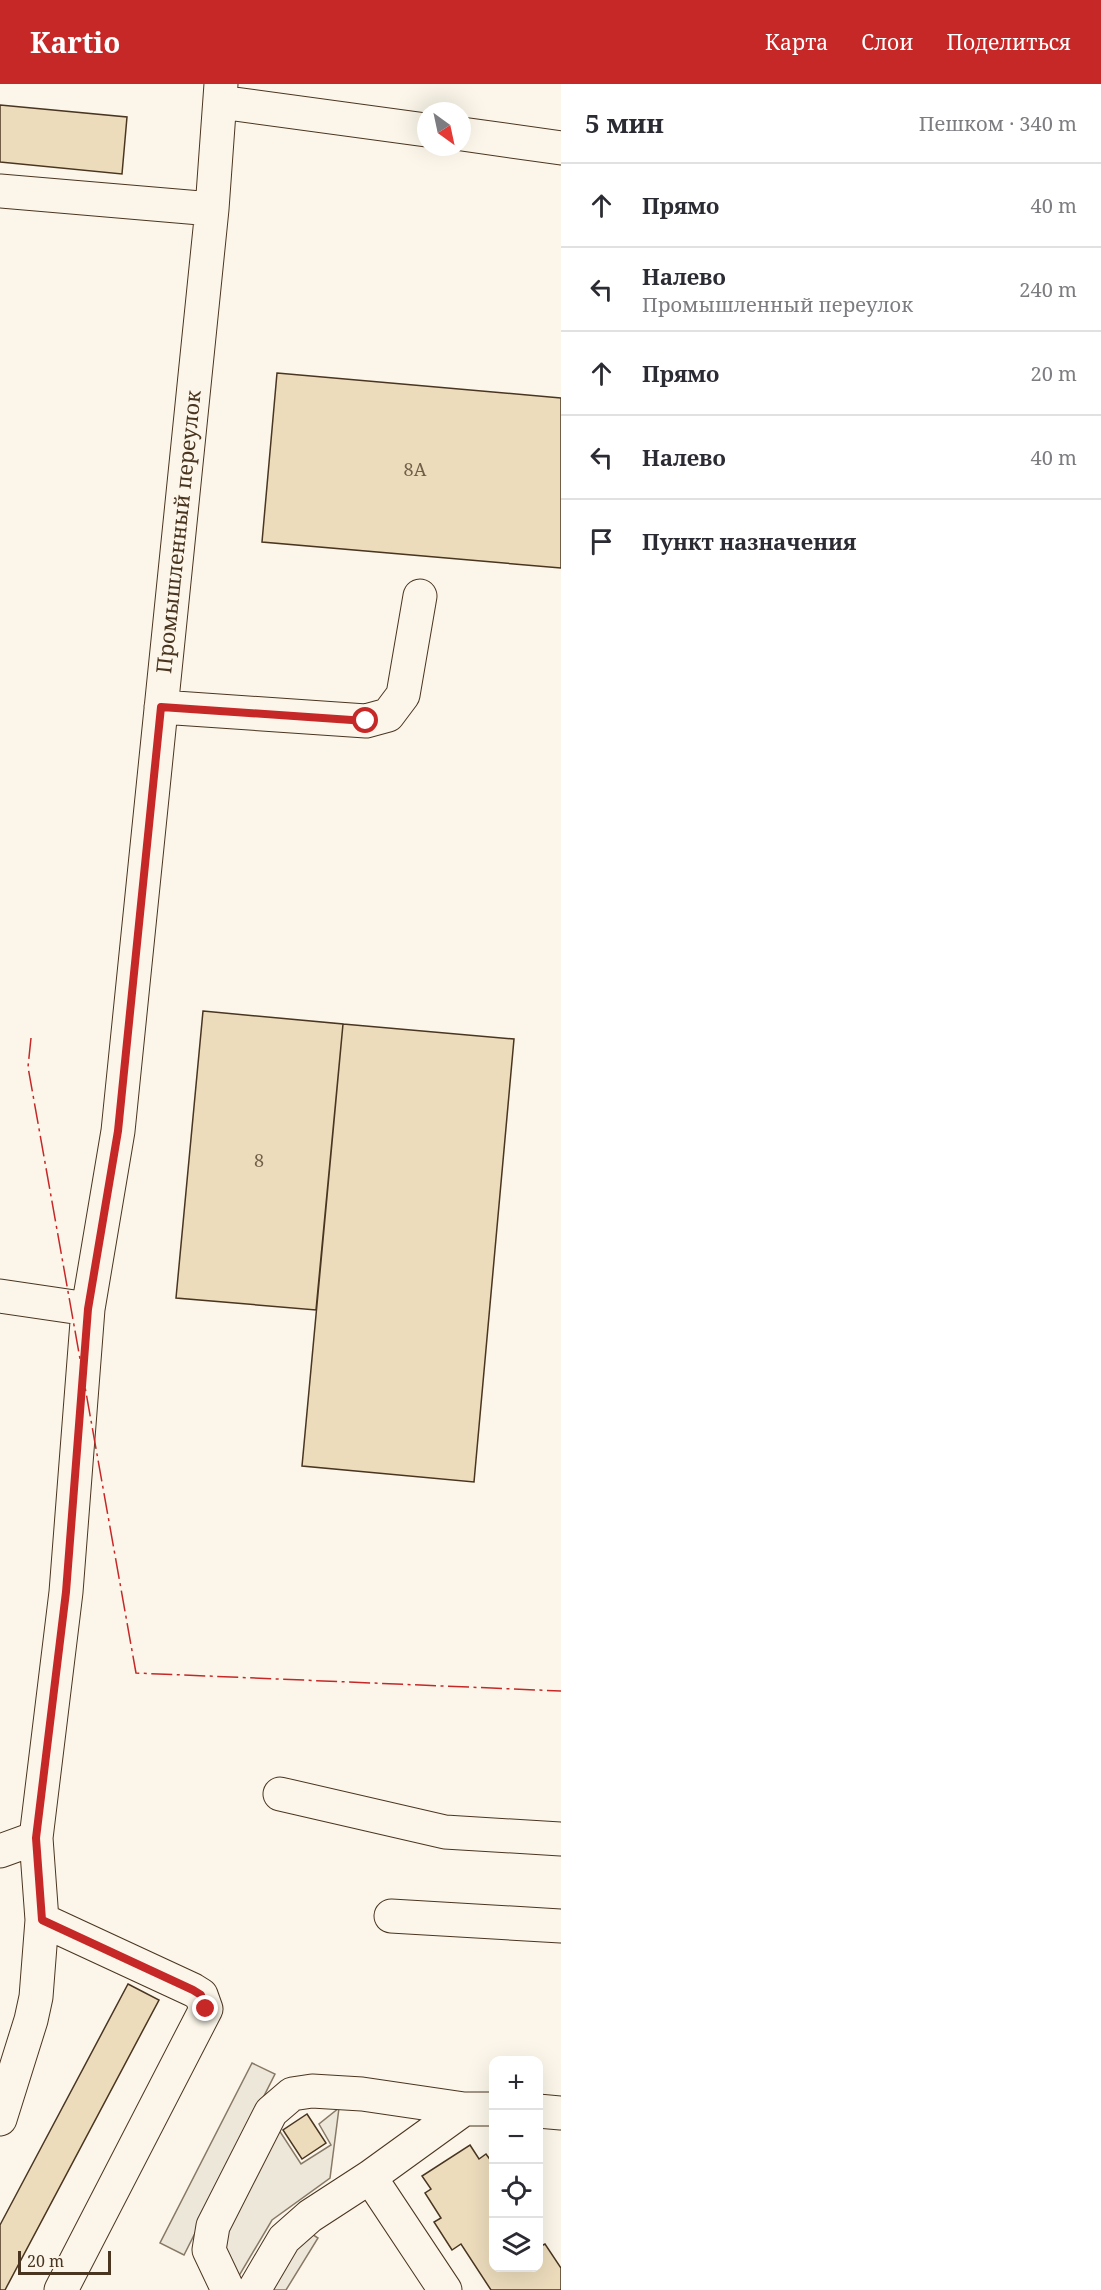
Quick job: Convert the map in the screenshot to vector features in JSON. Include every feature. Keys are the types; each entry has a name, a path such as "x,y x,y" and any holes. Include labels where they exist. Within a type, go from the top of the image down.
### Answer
{"street":[{"path":"221,93 417,128"},
{"name":"Промышленный переулок","path":"0,2119 36,1997 42,1920 36,1838 66,1592 88,1309 118,1131 212,209 221,93"},
{"path":"471,135 561,148"},
{"path":"0,191 212,209"},
{"path":"161,707 366,721 388,715 403,695 420,596"},
{"path":"0,1296 88,1309"},
{"path":"280,1794 445,1833 561,1839"},
{"path":"0,1851 36,1838"},
{"path":"391,1916 561,1926"},
{"path":"42,1920 193,1990 201,1995 206,2009 61,2290"},
{"path":"228,2290 209,2250 213,2226 271,2112 292,2094 312,2091 362,2094 479,2109"},
{"path":"254,2290 284,2239 310,2216 479,2109"},
{"path":"543,2111 561,2113"},
{"path":"370,2177 445,2290"}],"shaded area":[{"path":"252,2063 275,2074 184,2255 160,2243"},
{"path":"339,2108 330,2178 272,2220 233,2286 222,2250 228,2226 279,2130 301,2164 331,2145 319,2124"},
{"path":"301,2227 318,2238 286,2290 261,2290"}],"building":[{"path":"0,105 127,117 122,174 0,162"},
{"path":"277,373 561,398 561,568 262,542"},
{"path":"203,1011 343,1024 316,1310 176,1298"},
{"path":"343,1024 514,1039 474,1482 302,1466"},
{"path":"128,1984 159,2000 5,2290 0,2290 0,2225"},
{"path":"307,2114 326,2143 302,2159 283,2130"},
{"path":"470,2145 479,2159 486,2154 489,2158 489,2272 543,2272 543,2245 545,2244 561,2268 561,2290 491,2290 461,2244 452,2250 434,2222 441,2218 425,2193 431,2189 422,2176"}],"power":[{"path":"31,1038 28,1067 136,1673 561,1691"}],"route":[{"path":"206,2009 201,1995 193,1990 42,1920 36,1838 66,1592 88,1309 118,1131 161,707 366,721"}]}
